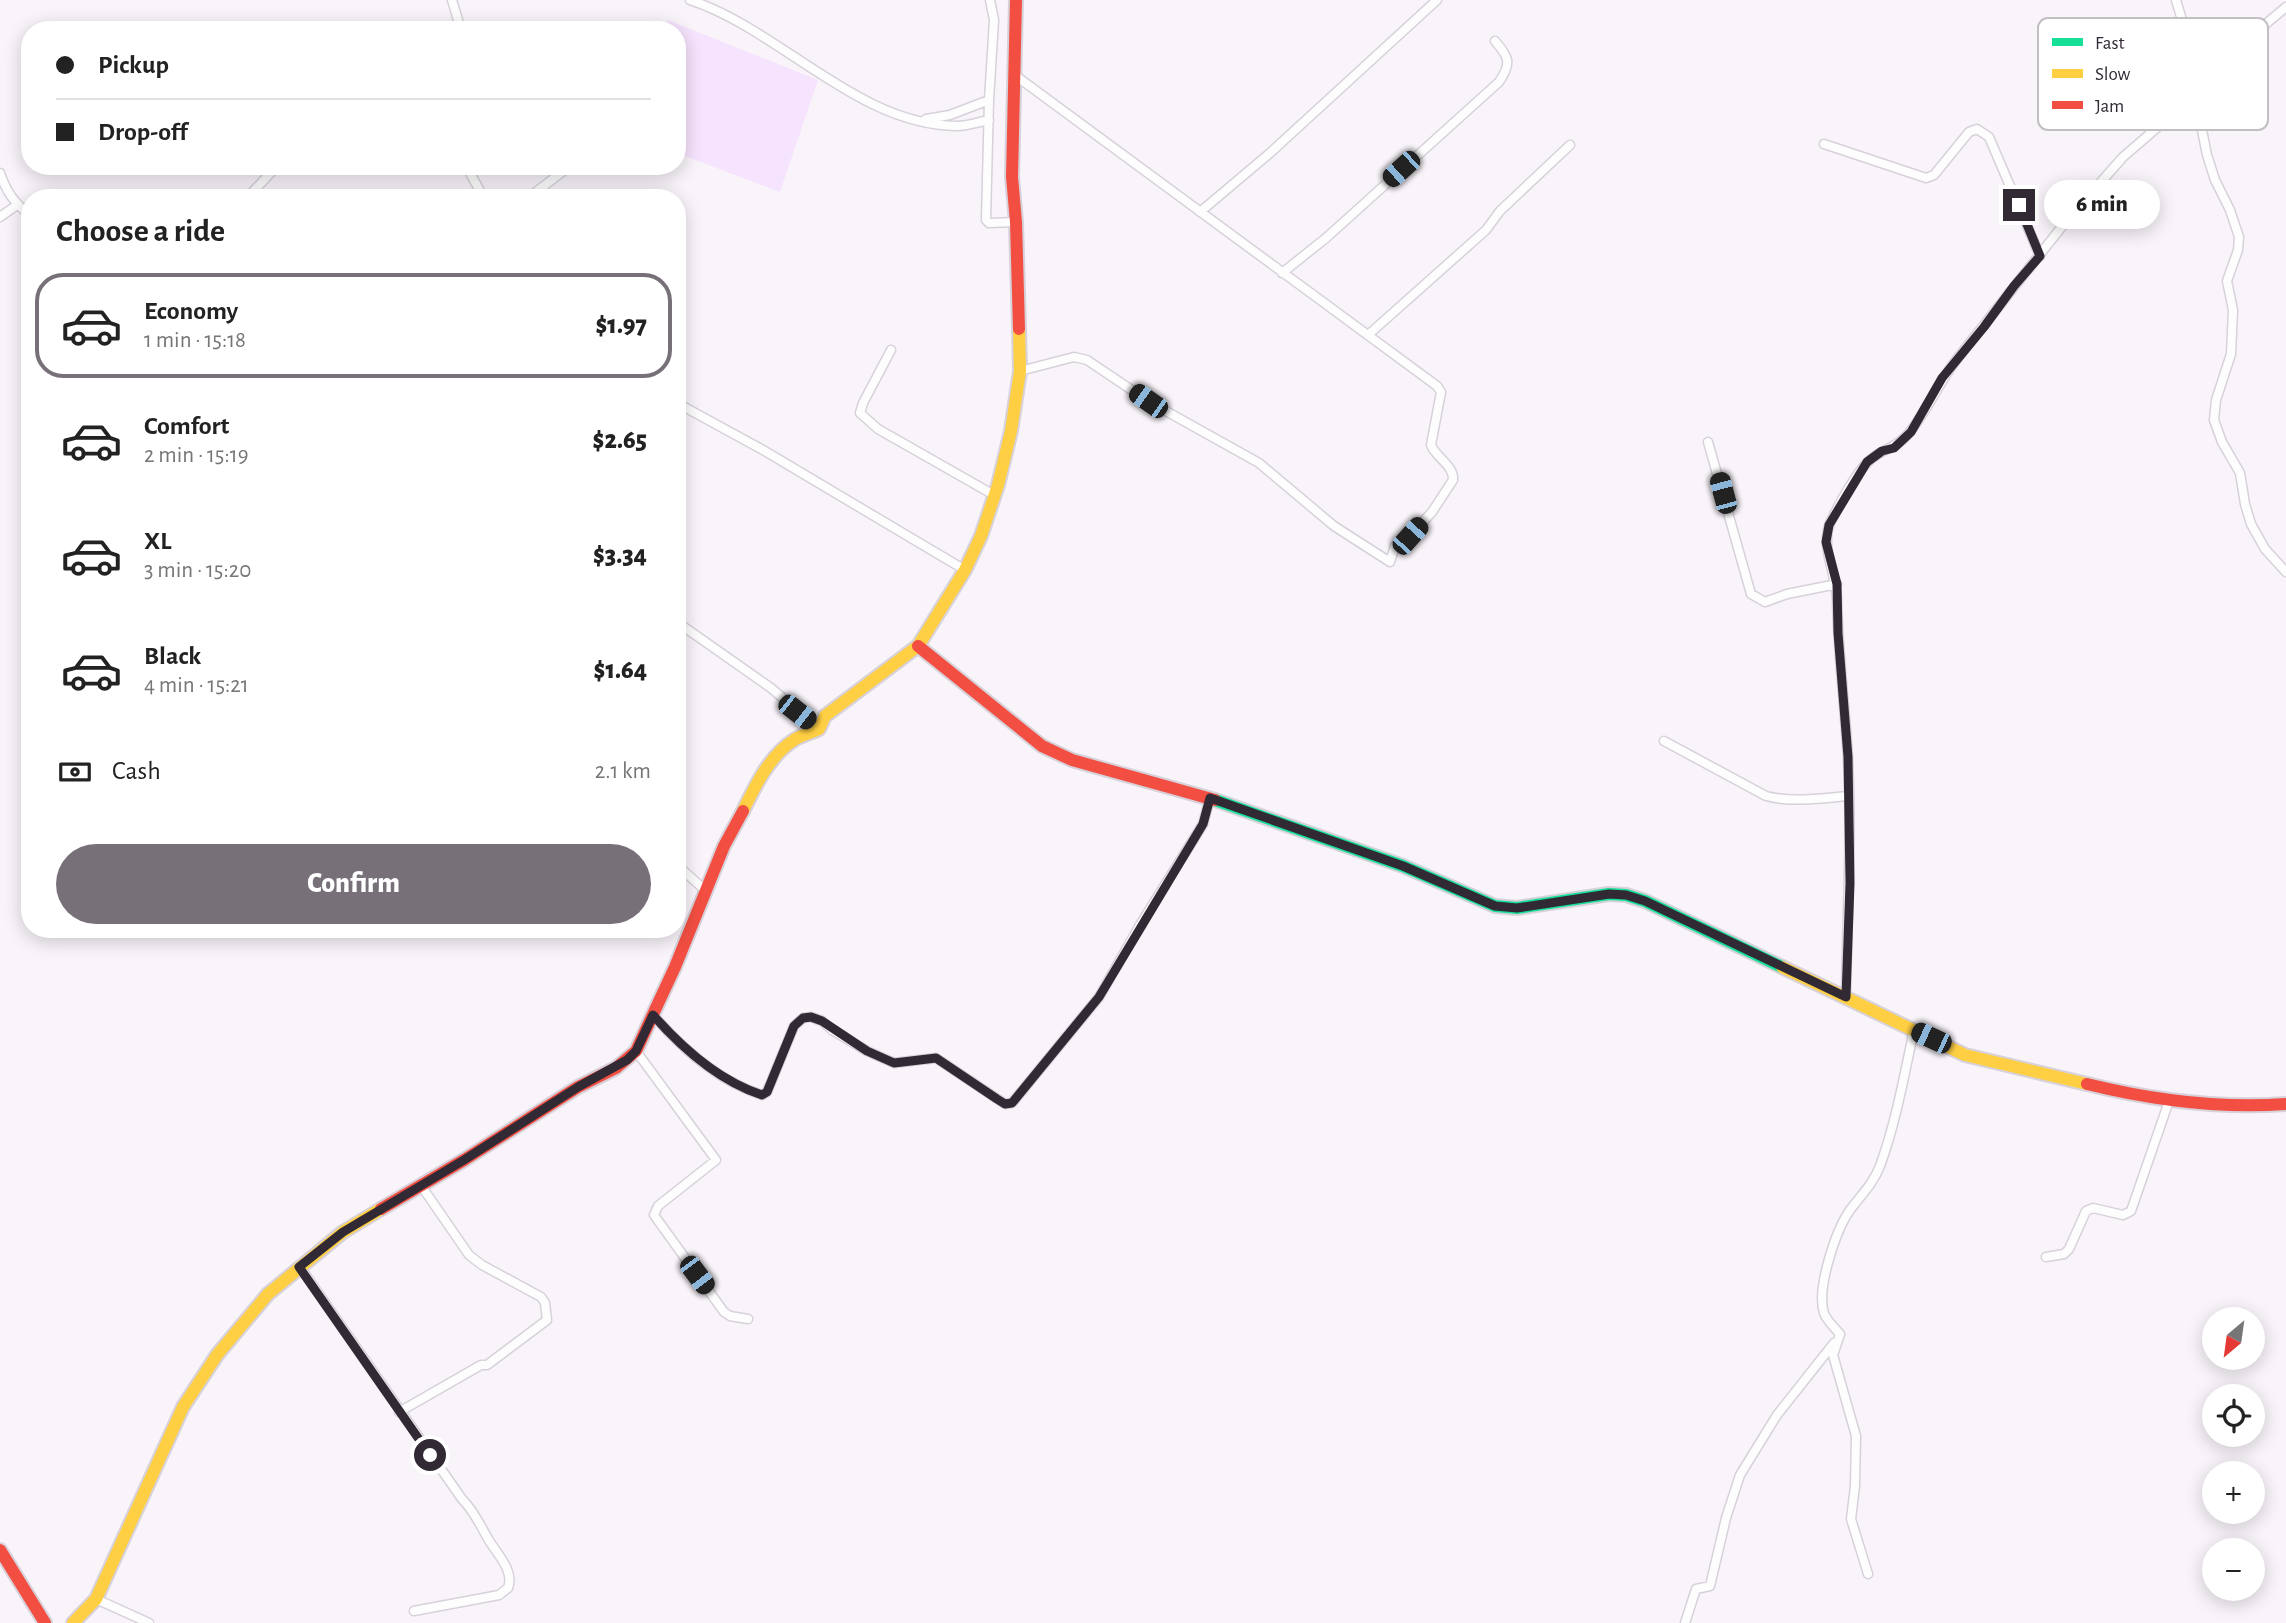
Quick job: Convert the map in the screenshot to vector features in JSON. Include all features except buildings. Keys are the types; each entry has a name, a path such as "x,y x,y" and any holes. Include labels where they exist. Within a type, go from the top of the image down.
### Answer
{"street":[{"path":"452,0 458,21"},
{"path":"690,0 710,7 760,34 836,85 883,108 919,120 957,126 989,120"},
{"path":"990,0 995,20 989,100 986,220 989,223 1016,222"},
{"path":"686,938 724,846 770,764 794,740 820,729 825,716 918,646 965,570 981,536 995,495 1020,371 1016,222 1012,177 1016,0"},
{"path":"1200,212 1270,153 1437,0"},
{"path":"2176,0 2181,18"},
{"path":"2268,22 2286,7"},
{"path":"1282,273 1499,82 1507,70 1508,62 1504,52 1494,41"},
{"path":"1016,76 1430,380 1441,392 1431,444 1434,452 1454,474 1453,480 1432,512 1410,536 1395,545 1390,562 1335,526 1259,463 1148,401 1087,360 1074,357 1020,371"},
{"path":"919,120 950,115 989,100"},
{"path":"1824,144 1914,174 1931,177 1969,132 1977,128 1981,130 1989,137 2040,256"},
{"path":"1846,997 1850,883 1849,796 1837,584 1826,542 1829,525 1867,462 1882,451 1894,448 1911,432 1942,378 2014,286 2123,157 2154,130"},
{"path":"2203,130 2215,180 2230,210 2239,237 2238,250 2227,281 2232,310 2231,354 2216,400 2214,420 2222,442 2240,473 2250,524 2265,549 2286,572"},
{"path":"1368,335 1486,230 1500,211 1570,145"},
{"path":"0,173 6,190 21,208"},
{"path":"255,189 269,175"},
{"path":"540,189 558,175"},
{"path":"0,217 17,205"},
{"path":"891,350 860,413 878,429 995,495"},
{"path":"686,409 763,450 965,570"},
{"path":"1708,442 1751,594 1765,602 1787,594 1837,584"},
{"path":"686,628 771,688 820,729"},
{"path":"918,646 1042,746 1085,764 1210,798 1403,866 1495,906 1517,908 1609,894 1626,895 1645,901 1965,1055 2169,1101 2246,1107 2286,1104"},
{"path":"1664,741 1766,796 1779,800 1849,796"},
{"path":"653,1015 691,1055 742,1087 762,1095 767,1092 794,1026 803,1018 811,1017 822,1021 867,1051 894,1063 936,1058 1005,1104 1012,1103 1099,997 1203,824 1210,798"},
{"path":"686,873 706,891"},
{"path":"73,1623 96,1599 183,1406 204,1373 268,1294 343,1232 464,1160 578,1087 615,1068 636,1051 686,938"},
{"path":"1840,1334 1824,1314 1822,1293 1828,1266 1841,1226 1874,1180 1881,1163 1900,1097 1913,1030"},
{"path":"636,1051 716,1160 658,1206 654,1215 724,1312 730,1316 748,1319"},
{"path":"2046,1257 2064,1254 2069,1249 2086,1211 2093,1208 2123,1215 2131,1211 2169,1101"},
{"path":"399,1412 481,1365 487,1365 547,1320 545,1303 541,1297 469,1255 420,1184"},
{"path":"299,1267 399,1412 462,1499 474,1511 510,1577 508,1588 499,1595 414,1611"},
{"path":"1840,1334 1833,1355 1856,1436 1851,1519 1868,1573"},
{"path":"1685,1623 1696,1589 1710,1586 1726,1518 1740,1475 1777,1415 1840,1334"},
{"path":"0,1550 45,1623"},
{"path":"96,1599 149,1623"}],"shaded area":[{"path":"686,27 818,80 780,192 686,156"}],"traffic: fast":[{"path":"1215,800 1403,866 1495,906 1517,908 1609,894 1626,895 1645,901 1782,967"}],"traffic: slow":[{"path":"743,811 764,772 785,746 819,729 825,716 918,646 965,570 981,536 998,485 1011,431 1020,371 1019,329"},
{"path":"1782,967 1965,1055 2087,1084"},
{"path":"73,1623 96,1599 183,1407 217,1355 268,1294 343,1232 381,1209"}],"traffic: jam":[{"path":"1016,0 1012,177 1019,329"},
{"path":"918,646 1042,746 1072,760 1215,800"},
{"path":"381,1209 578,1087 616,1068 636,1051 675,967 724,846 743,811"},
{"path":"2087,1084 2186,1102 2286,1104"},
{"path":"0,1550 45,1623"}],"route":[{"path":"430,1455 299,1267 343,1232 503,1136 578,1087 627,1060 636,1051 653,1015 691,1055 742,1087 762,1095 767,1092 794,1026 803,1018 811,1017 822,1021 867,1051 894,1063 936,1058 1005,1104 1012,1103 1099,997 1203,824 1210,798 1403,866 1495,906 1517,908 1609,894 1626,895 1645,901 1846,997 1850,883 1848,757 1838,633 1837,584 1826,542 1829,525 1867,462 1882,451 1894,448 1911,432 1942,378 2040,256 2019,205"}]}
